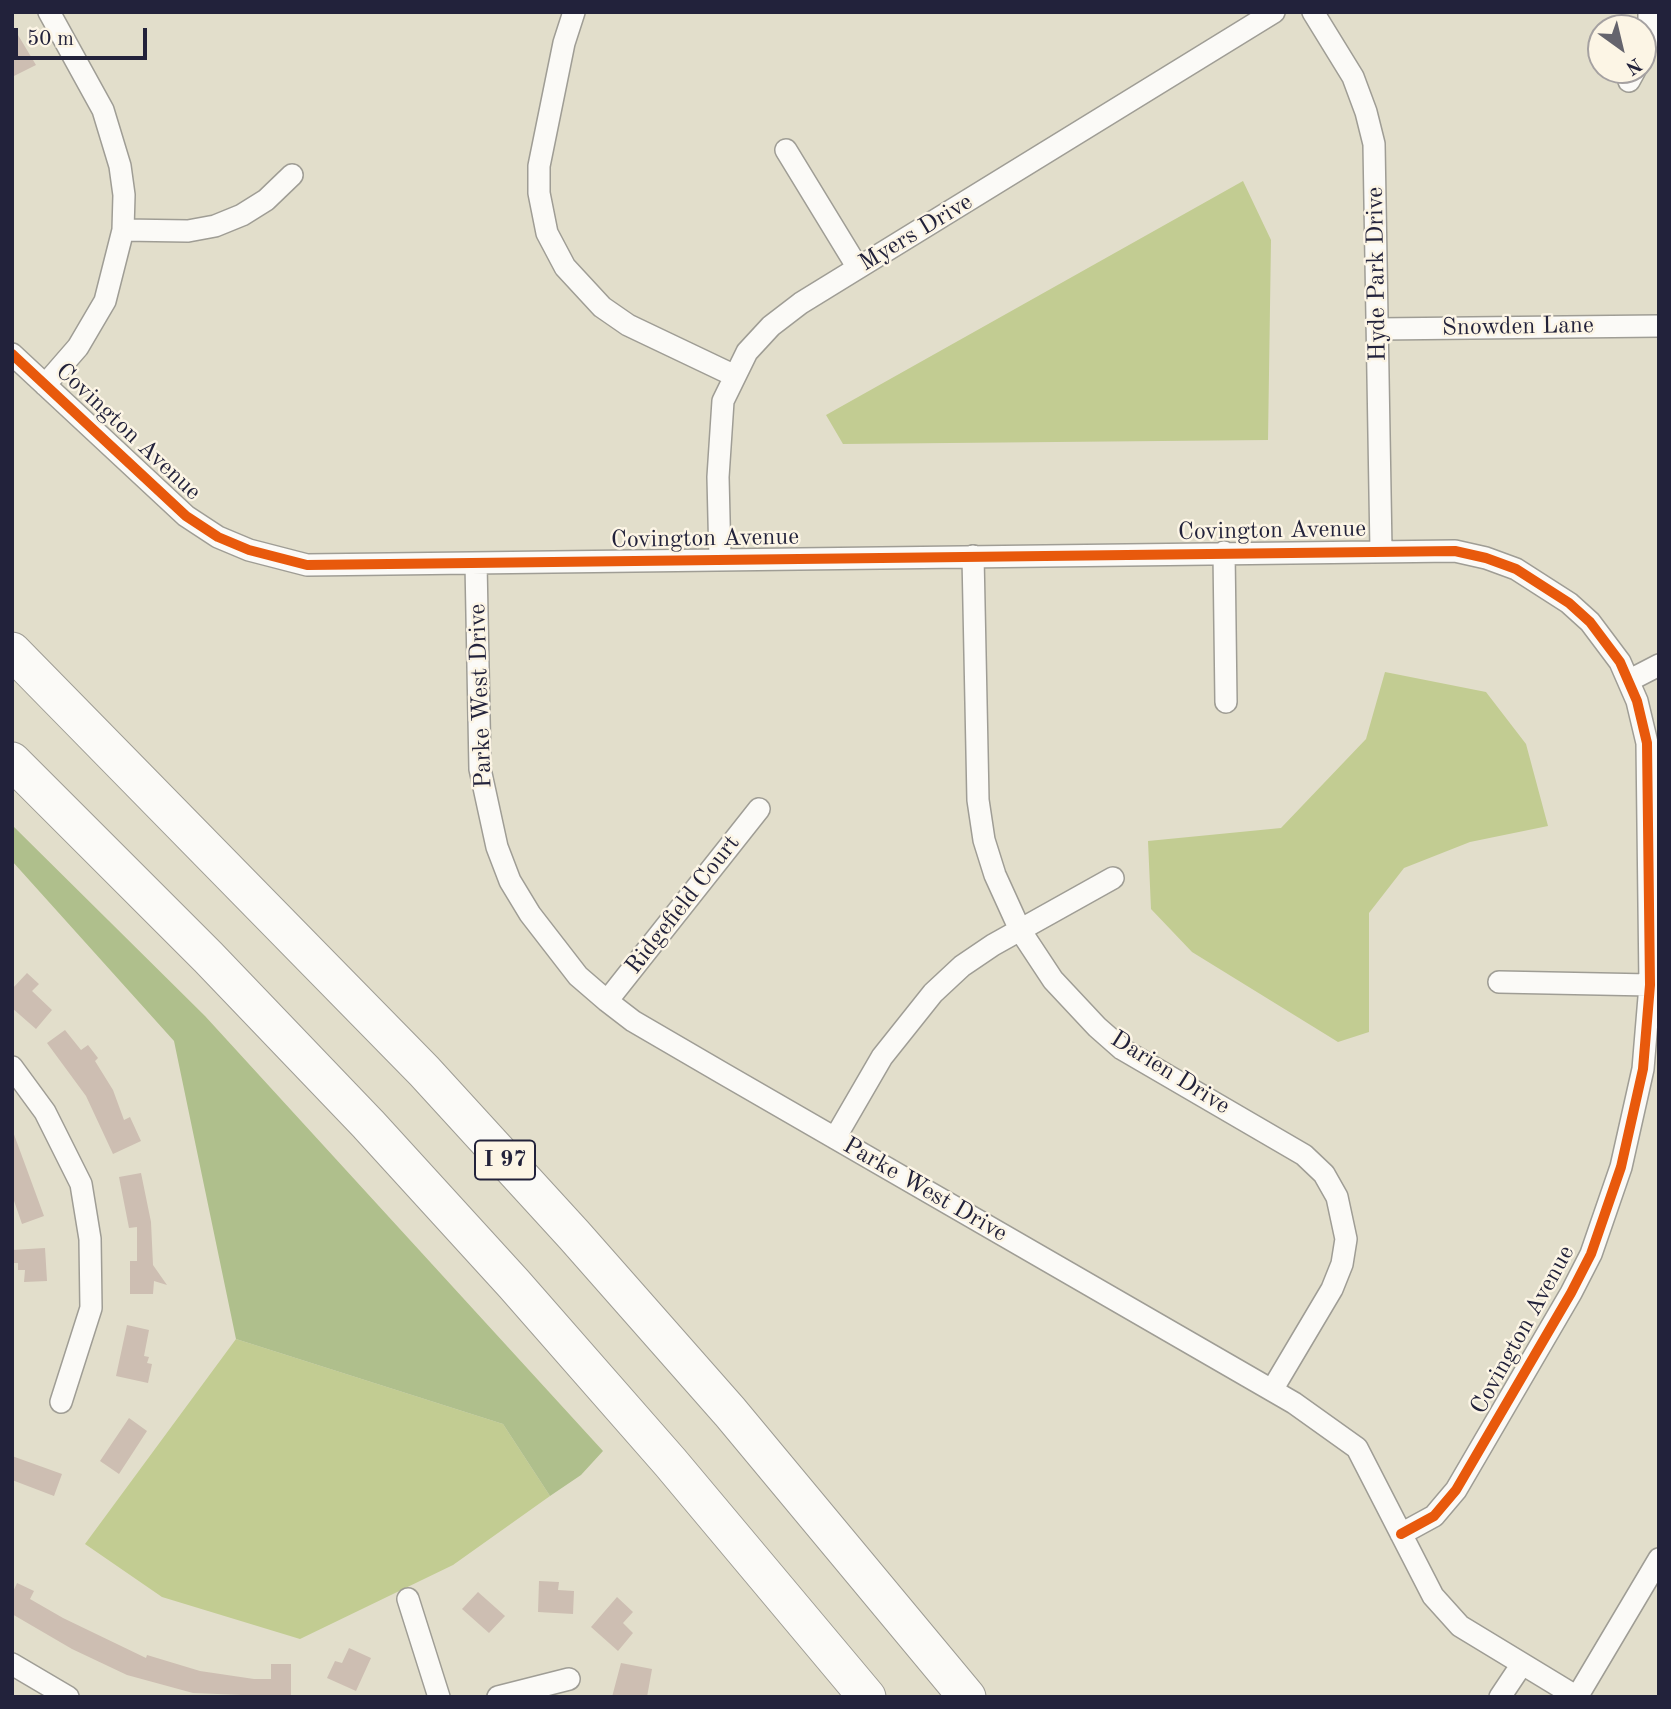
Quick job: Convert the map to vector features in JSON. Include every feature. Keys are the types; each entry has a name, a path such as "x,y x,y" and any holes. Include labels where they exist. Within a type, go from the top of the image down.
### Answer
{"highway":[{"name":"I 97","path":"12,652 424,1071 565,1225 730,1412 967,1697"},
{"path":"12,761 218,967 496,1264 670,1462 867,1697"}],"street":[{"path":"45,385 90,330 104,301 116,267 123,230 124,195 113,138 103,110 49,12"},
{"path":"574,12 564,43 540,166 539,193 547,233 565,267 602,307 628,325 733,375"},
{"name":"Myers Drive","path":"720,559 718,477 723,401 733,375 747,352 771,326 858,268 1274,12"},
{"name":"Hyde Park Drive","path":"1313,12 1353,77 1374,144 1381,550"},
{"path":"786,150 858,268"},
{"path":"123,230 188,231 215,226 250,210 292,175"},
{"name":"Snowden Lane","path":"1378,329 1659,326"},
{"name":"Covington Avenue","path":"12,354 186,516 218,537 249,550 307,565 1455,551 1516,569 1569,603 1590,622 1620,662 1630,680 1647,743 1650,985 1643,1069 1621,1167 1591,1254 1538,1352 1456,1490 1434,1516 1401,1534"},
{"path":"1224,552 1226,702"},
{"name":"Darien Drive","path":"973,556 978,800 984,840 995,875 1020,930 1054,980 1097,1027 1122,1049 1304,1155 1324,1174 1337,1197 1346,1238 1342,1264 1332,1289 1272,1391"},
{"name":"Parke West Drive","path":"476,563 480,769 497,847 510,881 553,946 578,976 634,1021 1272,1391 1357,1448 1433,1596 1460,1626 1577,1697"},
{"path":"1630,680 1659,665"},
{"name":"Ridgefield Court","path":"607,1000 759,808"},
{"path":"835,1138 882,1057 915,1013 962,966 1113,878"},
{"path":"1499,982 1650,985"},
{"path":"12,1068 45,1112 80,1184 89,1239 91,1308 61,1402"},
{"path":"1577,1697 1659,1559"},
{"path":"408,1599 439,1697"},
{"path":"12,1664 68,1697"},
{"path":"1500,1697 1522,1664"},
{"path":"498,1697 569,1679"}],"green space":[{"path":"1243,181 1271,240 1268,440 843,444 826,415"},
{"path":"1385,672 1486,692 1526,744 1548,826 1470,842 1404,868 1369,913 1369,1032 1338,1042 1192,952 1151,909 1148,841 1281,828 1366,739"},
{"path":"12,825 205,1016 603,1451 581,1475 550,1496 503,1424 236,1339 174,1041 12,861"},
{"path":"236,1339 503,1424 550,1496 453,1565 300,1639 162,1597 85,1544"}],"building":[{"path":"12,25 36,65 12,77"},
{"path":"27,973 39,984 32,991 52,1010 36,1029 12,1008 12,989"},
{"path":"65,1030 81,1050 88,1045 98,1058 95,1061 113,1090 124,1120 130,1117 141,1141 113,1154 86,1096 47,1043"},
{"path":"12,1129 44,1216 22,1224 12,1195"},
{"path":"141,1173 151,1222 153,1265 167,1285 154,1281 153,1294 130,1294 130,1261 137,1261 137,1227 129,1228 119,1177"},
{"path":"45,1248 47,1281 24,1282 25,1270 18,1270 18,1263 12,1263 12,1250"},
{"path":"127,1325 149,1330 144,1356 149,1357 147,1363 152,1364 148,1383 116,1376"},
{"path":"129,1418 147,1431 119,1474 100,1461"},
{"path":"12,1456 62,1474 54,1496 12,1480"},
{"path":"539,1581 559,1582 558,1590 574,1591 573,1614 538,1612"},
{"path":"17,1583 34,1591 30,1599 146,1658 147,1655 200,1671 254,1679 271,1679 271,1664 291,1664 291,1697 193,1693 127,1675 72,1649 12,1614 12,1594"},
{"path":"478,1592 505,1616 489,1633 462,1609"},
{"path":"617,1597 633,1612 623,1623 633,1633 618,1651 591,1627"},
{"path":"349,1648 371,1658 356,1691 327,1678 335,1661 342,1663"},
{"path":"621,1663 652,1669 647,1697 612,1697"}],"cycle path":[{"path":"12,354 186,516 218,537 249,550 307,565 1455,551 1516,569 1569,603 1590,622 1620,662 1637,701 1647,743 1650,985 1643,1069 1621,1167 1591,1254 1571,1293 1456,1490 1434,1516 1401,1534"}]}
